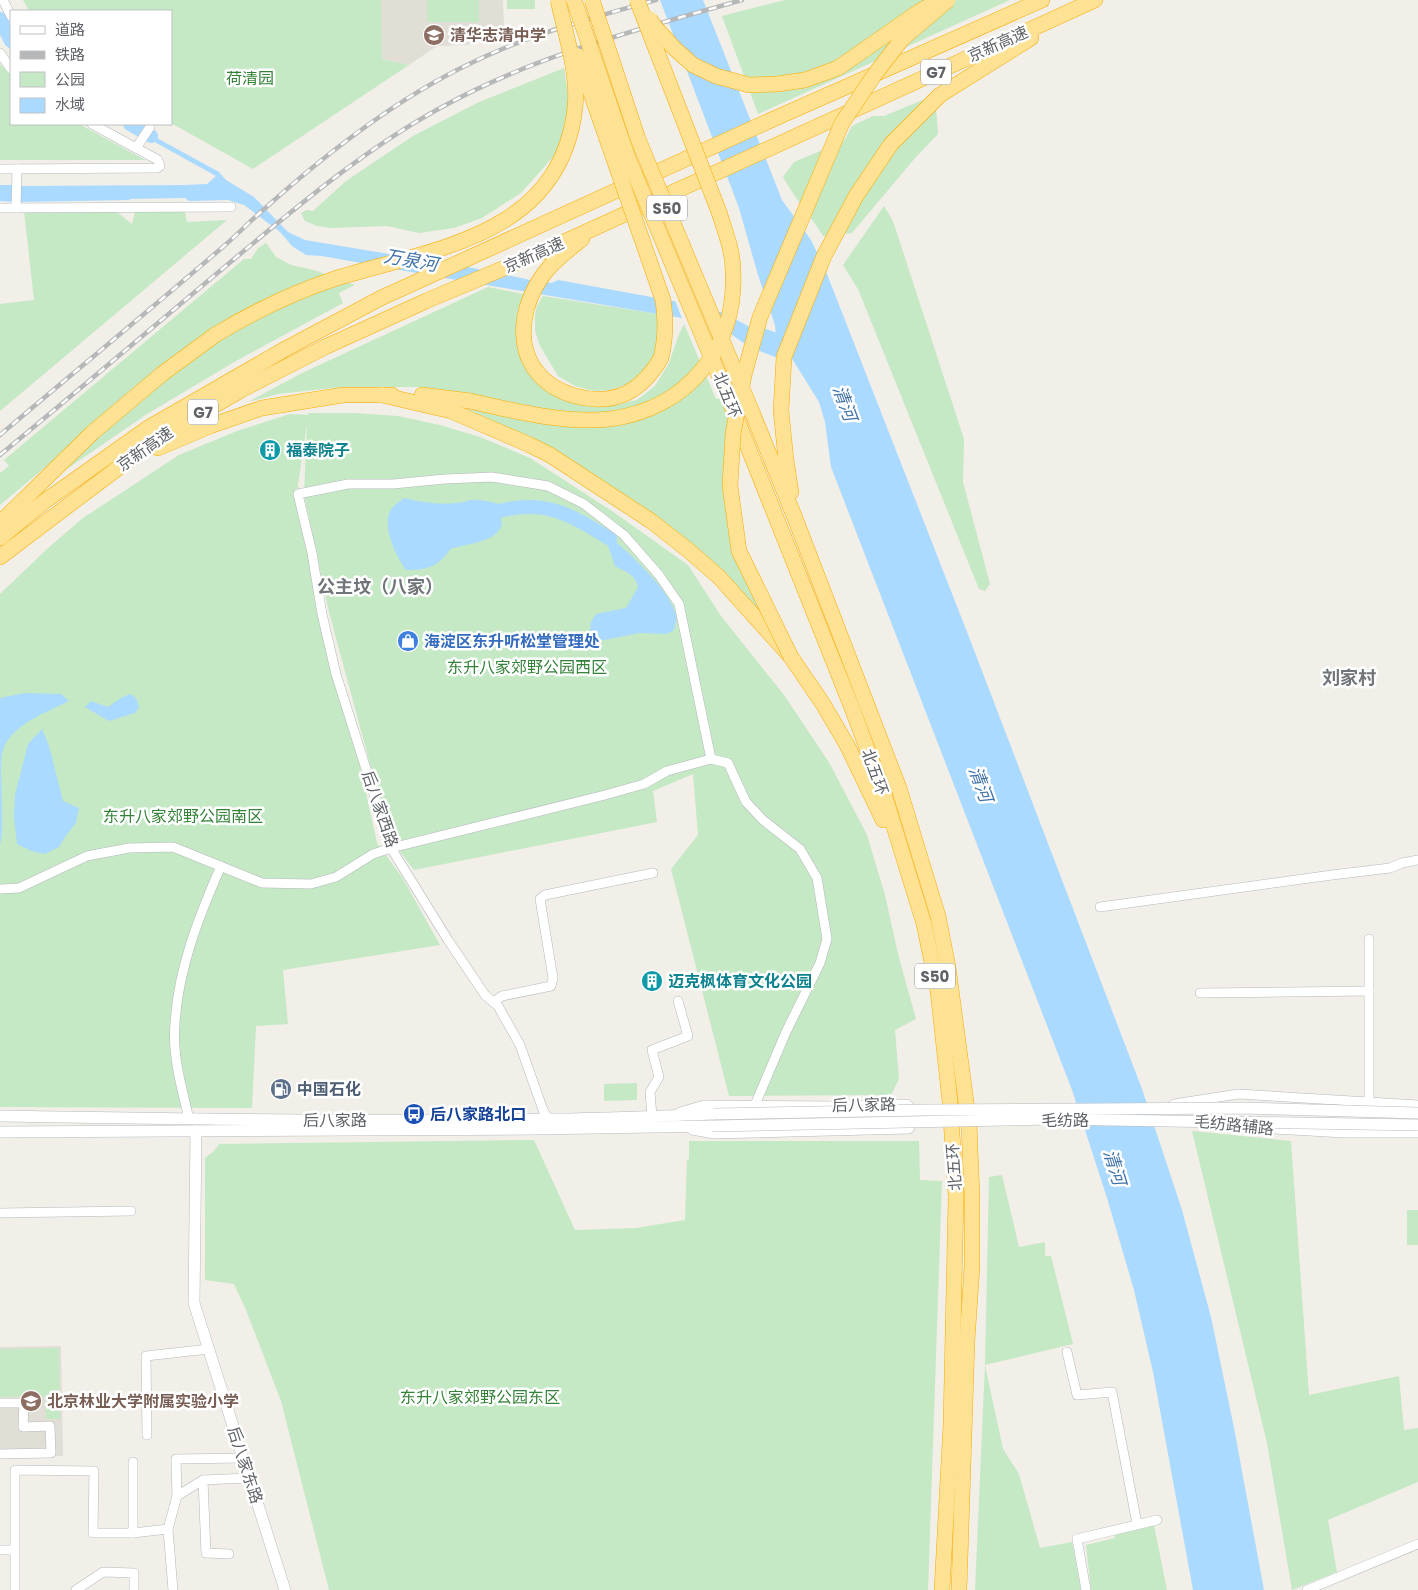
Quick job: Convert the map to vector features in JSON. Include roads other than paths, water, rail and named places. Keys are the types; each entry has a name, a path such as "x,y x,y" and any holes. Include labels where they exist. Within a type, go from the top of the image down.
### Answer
{"highway":[{"path":"0,523 92,433 162,374 215,335 245,317 286,297 335,279 438,249 482,233 514,215 531,201 548,182 558,164 570,135 575,107 574,74 558,0"},
{"path":"558,0 663,300 666,315 665,343 661,358 654,371 626,393 601,399 576,396 554,386 543,378 534,368 524,340 524,318 533,292 542,276 554,262 598,226"},
{"name":"北五环","path":"574,0 628,158 728,398 852,708 884,794 924,924 938,990 950,1102 956,1197 951,1424 942,1590"},
{"name":"北五环","path":"592,0 638,138 795,518 899,788 938,916 948,967 969,1124 972,1196 972,1267 967,1341 959,1590"},
{"path":"638,0 654,26 693,65 716,76 749,85 805,80 838,68 920,11 942,0"},
{"path":"126,462 210,426 262,408 343,395 418,395 470,401 512,411 578,419 609,419 654,408 693,381 710,361 721,340 734,290 734,269 719,212 638,0"},
{"path":"791,657 739,551 730,486 733,434 744,375 760,317 842,123 875,74 902,40 948,0"},
{"name":"京新高速","path":"0,538 45,502 148,428 287,348 381,298 769,121 1042,0"},
{"path":"795,518 781,411 784,357 824,256 856,196 891,144 940,94 1088,3"},
{"name":"京新高速","path":"0,557 126,462 177,427 241,390 325,347 426,301 533,256 1088,3"},
{"path":"382,395 442,409 512,436 550,455 651,521 719,577 791,657 823,704 847,745 905,864"}],"main road":[{"name":"毛纺路","path":"713,1120 925,1110 1244,1108 1418,1113"},
{"name":"后八家路","path":"0,1116 189,1119 548,1120 652,1116 669,1121"},
{"name":"毛纺路","path":"713,1120 1049,1119 1418,1125"},
{"name":"后八家路","path":"0,1132 527,1129 713,1120"},
{"name":"后八家东路","path":"196,1131 194,1303 285,1590"}],"street":[{"path":"3,0 10,14"},
{"path":"0,53 10,68"},
{"path":"0,169 157,168 160,166 158,160 94,125"},
{"path":"136,148 149,127"},
{"path":"16,208 17,169"},
{"path":"0,208 231,207"},
{"name":"后八家西路","path":"548,1120 520,1045 498,1006 485,995 448,940 391,848 336,674 322,614 312,553 298,494 348,484 393,484 492,477 548,486 584,504 624,535 659,575 679,604 711,759"},
{"path":"0,889 19,888 87,856 129,848 173,847 262,883 311,884 336,877 372,854 391,848 613,793 644,784 667,771 711,759 728,763 746,802 763,820 800,849 817,878 827,939 820,963 786,1032 755,1105"},
{"path":"1100,907 1390,868 1402,863 1418,860"},
{"path":"189,1119 177,1060 174,1025 182,973 201,913 221,866"},
{"path":"493,1002 502,996 551,986 553,978 540,899 545,895 653,872"},
{"path":"1369,939 1370,1102"},
{"path":"1200,993 1369,991"},
{"path":"652,1116 650,1092 659,1077 652,1050 688,1036 678,1001"},
{"name":"毛纺路辅路","path":"1174,1104 1238,1094 1418,1105"},
{"name":"后八家路","path":"907,1104 917,1116 909,1129 714,1134 669,1121 704,1105 840,1106 907,1104"},
{"name":"毛纺路辅路","path":"1051,1114 1172,1117 1240,1128 1344,1133 1418,1133"},
{"path":"0,1213 131,1211"},
{"path":"147,1435 146,1356 209,1349"},
{"path":"1067,1352 1077,1395 1112,1392 1136,1524"},
{"path":"0,1404 24,1403 23,1428 50,1426 51,1453 0,1454"},
{"path":"173,1590 168,1529 177,1496 176,1459 243,1458"},
{"path":"133,1462 133,1533"},
{"path":"15,1590 15,1470 94,1471 93,1533 133,1533 168,1529"},
{"path":"177,1496 203,1480 249,1478"},
{"path":"203,1480 206,1553 230,1554"},
{"path":"1086,1590 1077,1539 1157,1520"},
{"path":"1307,1590 1418,1544"},
{"path":"0,1550 14,1550"},
{"path":"76,1590 103,1572 134,1572 134,1590"}],"water":[{"name":"清河","path":"660,0 703,0 782,200 811,240 825,269 969,637 1142,1089 1182,1210 1211,1317 1264,1590 1193,1590 1153,1372 1134,1290 1072,1090 831,467 825,422 819,402 791,357 778,358 757,350 720,326 322,256 306,255 292,246 280,232 244,205 228,200 189,201 185,198 21,202 21,186 207,184 216,176 133,130 135,126 219,172 226,180 254,197 288,232 305,240 473,268 530,280 551,283 558,280 679,302 724,313 770,338 776,338 775,325 758,275 739,208"},
{"path":"0,185 14,185 14,202 0,201"},
{"path":"404,498 423,502 450,504 475,500 499,504 502,525 491,537 450,549 442,560 431,566 419,570 406,570 391,540 388,522 392,508"},
{"path":"610,539 615,541 641,565 659,585 676,615 674,630 667,634 639,633 605,640 596,639 590,632 591,622 596,614 626,608 638,587 632,576 615,566 607,543"},
{"path":"25,693 61,694 69,701 20,727 6,743 1,760 2,836 0,845 0,698"},
{"path":"130,694 136,698 139,707 135,713 109,721 85,707 91,701 108,707"},
{"path":"42,729 49,746 63,801 79,808 76,823 59,847 45,854 31,851 17,844 14,817 15,795 28,744"}],"waterway":[{"path":"0,19 10,39"},
{"path":"132,125 151,136"},
{"name":"万泉河","path":"755,329 784,340"},
{"path":"500,511 531,507 558,511 571,516 610,539"}],"railway":[{"path":"0,435 229,242 309,170 360,131 412,95 439,79 490,54 536,36 656,0"},
{"path":"0,455 301,204 355,162 412,124 478,89 514,72 551,58 627,33 742,0"}],"place":[{"name":"清华志清中学","path":"434,35"},
{"name":"福泰院子","path":"270,450"},
{"name":"海淀区东升听松堂管理处","path":"408,641"},
{"name":"迈克枫体育文化公园","path":"652,981"},
{"name":"中国石化","path":"281,1089"},
{"name":"后八家路北口","path":"414,1114"},
{"name":"北京林业大学附属实验小学","path":"31,1401"}],"district":[{"name":"公主坟（八家）","path":"380,586"},
{"name":"刘家村","path":"1349,677"}],"park label":[{"name":"荷清园","path":"250,78"},
{"name":"东升八家郊野公园西区","path":"527,667"},
{"name":"东升八家郊野公园南区","path":"183,816"},
{"name":"东升八家郊野公园东区","path":"480,1397"}]}
